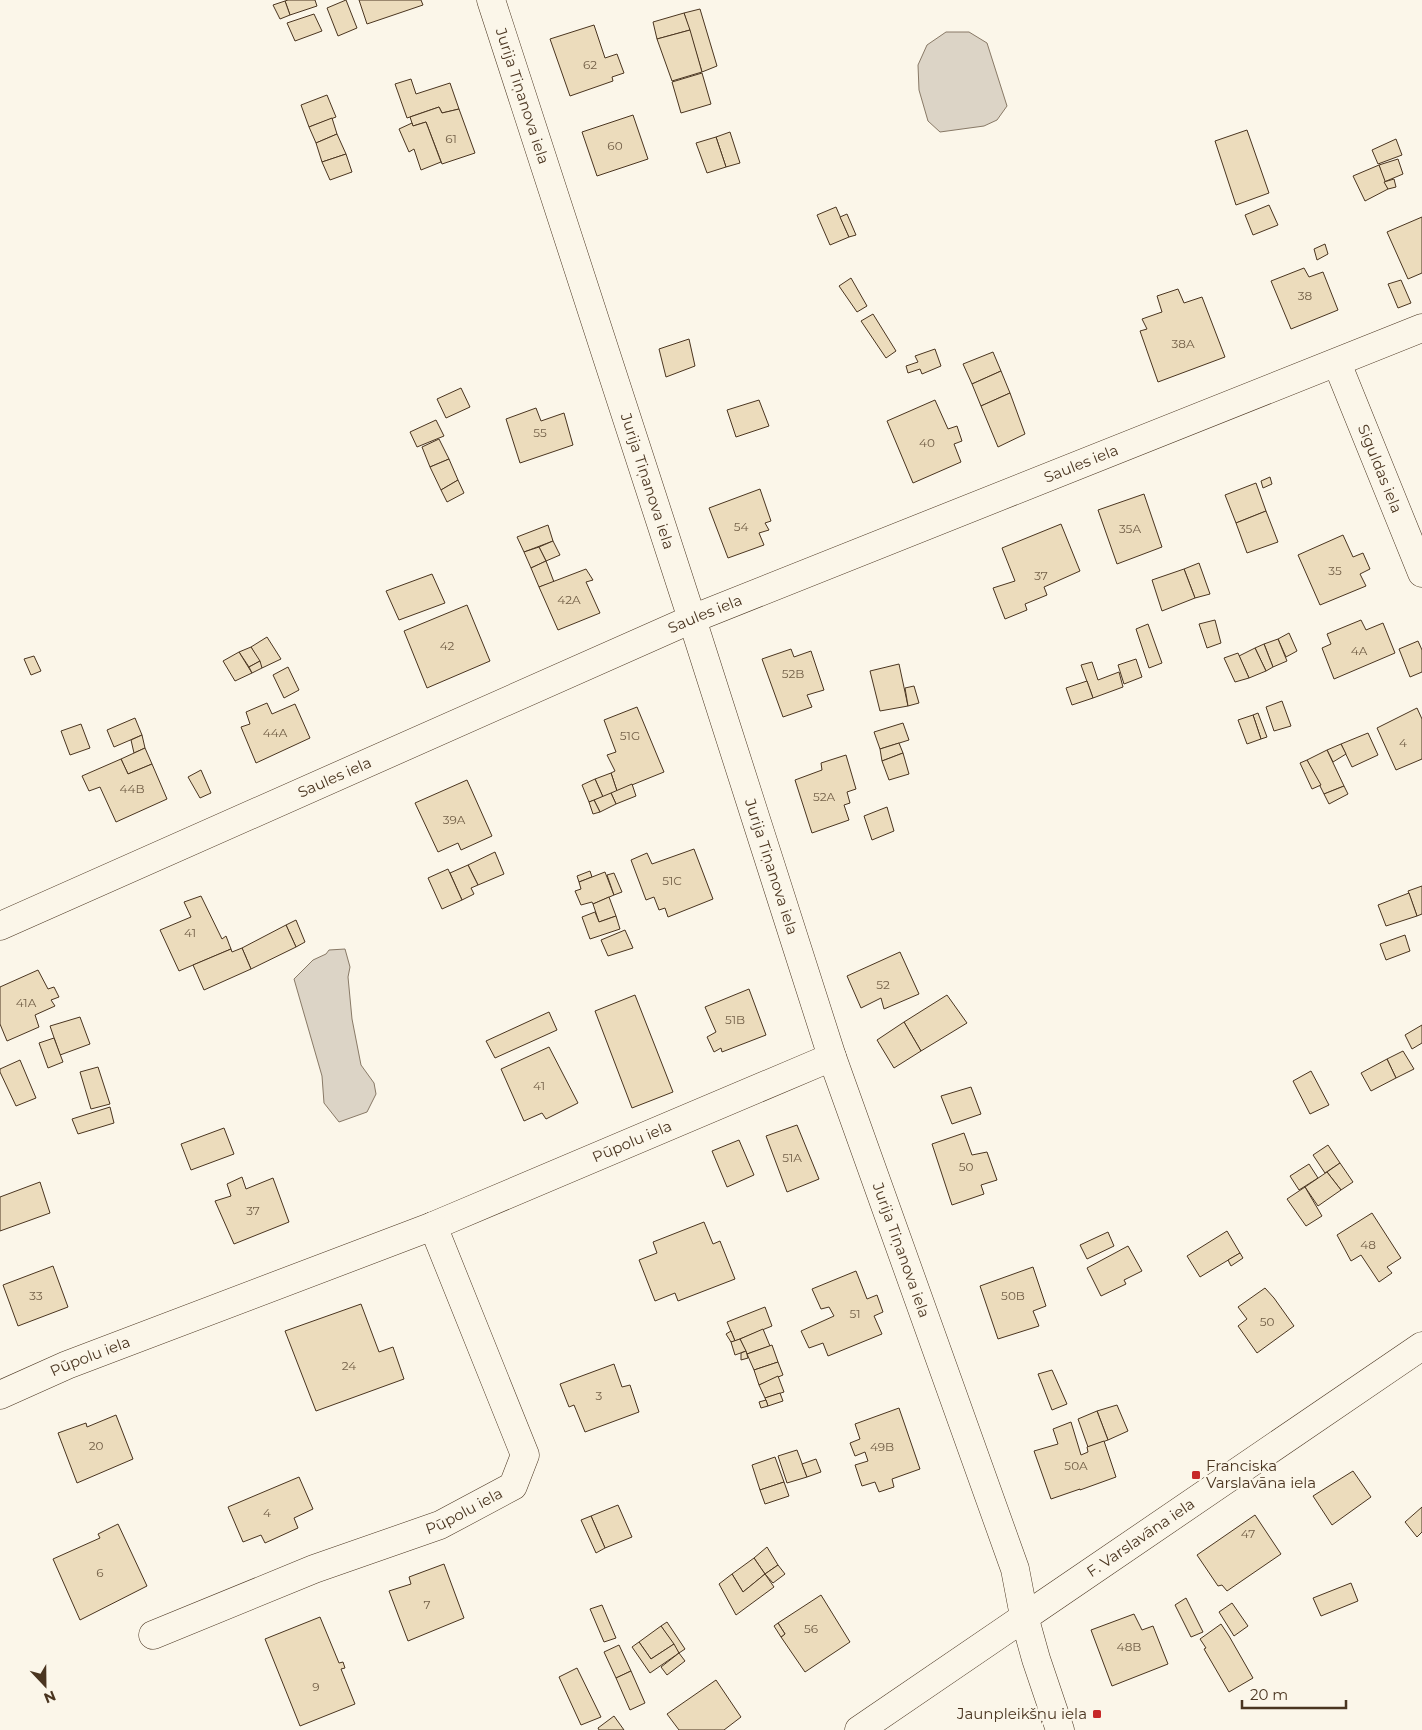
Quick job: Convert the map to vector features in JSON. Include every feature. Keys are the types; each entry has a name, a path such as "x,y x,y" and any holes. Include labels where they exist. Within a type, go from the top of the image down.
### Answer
{"street":[{"name":"Jurija Tiņanova iela","path":"492,0 832,1057 1015,1569 1024,1616 1036,1659 1060,1730"},
{"name":"Saules iela","path":"0,926 692,619 1422,328"},
{"name":"Siguldas iela","path":"1337,363 1422,573"},
{"name":"Pūpolu iela","path":"0,1395 67,1366 433,1226 832,1057"},
{"name":"Pūpolu iela","path":"153,1635 314,1569 440,1525 513,1486 524,1455 433,1226"},
{"name":"F. Varslavāna iela","path":"859,1730 1422,1346"}],"shaded area":[{"path":"946,32 969,32 987,43 1007,106 997,120 984,126 940,132 928,121 919,90 918,65 927,45"},
{"path":"345,949 350,967 348,977 352,1019 361,1065 374,1083 376,1094 367,1112 339,1122 324,1103 322,1076 294,979 313,960 326,954 329,950"}],"building":[{"path":"315,0 317,6 290,15 285,1"},
{"path":"346,0 357,28 338,36 327,8"},
{"path":"359,0 421,0 423,5 367,24"},
{"path":"285,1 290,15 280,19 273,5"},
{"path":"700,9 717,66 702,72 684,13"},
{"path":"684,13 690,30 657,39 653,22"},
{"path":"314,14 322,31 295,41 287,23"},
{"path":"594,25 605,58 617,54 624,73 612,77 613,81 570,96 550,39"},
{"path":"690,30 702,72 672,81 657,39"},
{"path":"702,73 711,104 681,113 672,82"},
{"path":"411,79 416,94 450,83 459,109 442,113 439,107 407,118 395,84"},
{"path":"327,95 336,117 309,127 301,105"},
{"path":"439,107 442,113 459,109 475,153 442,164 426,122 413,126 410,117"},
{"path":"633,115 648,159 597,176 582,132"},
{"path":"332,118 337,134 316,143 309,127"},
{"path":"426,122 441,162 421,170 414,149 409,152 399,129 412,123 413,126"},
{"path":"1247,130 1269,193 1236,205 1215,141"},
{"path":"730,132 740,163 726,167 716,137"},
{"path":"337,134 346,154 322,162 316,143"},
{"path":"716,137 726,167 707,173 696,143"},
{"path":"1396,139 1402,155 1378,164 1372,150"},
{"path":"346,154 352,172 330,180 322,162"},
{"path":"1398,159 1403,174 1384,182 1379,165"},
{"path":"1379,165 1388,189 1365,201 1353,176"},
{"path":"1394,179 1396,187 1388,189 1384,182"},
{"path":"1269,205 1278,225 1253,235 1245,215"},
{"path":"836,207 849,237 830,245 817,215"},
{"path":"847,214 856,235 849,237 840,217"},
{"path":"1422,217 1422,273 1408,279 1387,232"},
{"path":"1325,244 1328,254 1317,260 1314,249"},
{"path":"1304,268 1309,277 1323,272 1338,310 1291,329 1271,281"},
{"path":"851,278 867,306 857,312 839,286"},
{"path":"1401,280 1411,303 1398,308 1388,284"},
{"path":"1178,289 1184,303 1202,297 1225,357 1158,382 1140,331 1147,329 1142,319 1162,312 1157,296"},
{"path":"873,314 896,351 886,358 861,321"},
{"path":"689,339 695,366 666,377 659,349"},
{"path":"935,349 941,366 922,374 920,369 908,373 906,366 918,362 915,356"},
{"path":"993,352 1001,371 972,384 963,364"},
{"path":"1001,371 1010,393 981,406 972,384"},
{"path":"461,388 470,407 446,418 437,399"},
{"path":"1010,393 1025,434 998,447 981,406"},
{"path":"759,400 769,426 736,437 727,410"},
{"path":"935,400 948,429 957,426 962,441 954,444 961,462 913,483 887,421"},
{"path":"536,408 541,421 564,413 573,445 520,463 506,419"},
{"path":"436,420 444,436 417,447 410,432"},
{"path":"439,439 449,459 430,467 422,447"},
{"path":"449,459 458,480 441,490 430,467"},
{"path":"1270,477 1272,484 1263,488 1261,481"},
{"path":"458,480 464,493 447,502 441,490"},
{"path":"1256,483 1266,511 1236,523 1225,495"},
{"path":"760,489 771,521 765,523 769,530 759,533 764,545 728,558 709,508"},
{"path":"1144,494 1162,547 1117,564 1098,510"},
{"path":"1266,511 1278,542 1247,553 1236,523"},
{"path":"1061,524 1080,571 1044,587 1047,595 1025,604 1027,610 1005,619 993,588 1015,581 1002,548"},
{"path":"548,525 553,541 524,552 517,537"},
{"path":"1343,535 1353,557 1363,553 1370,569 1360,574 1366,586 1320,605 1298,555"},
{"path":"553,541 560,555 546,561 539,547"},
{"path":"539,547 546,561 531,568 524,552"},
{"path":"546,561 554,582 539,587 531,568"},
{"path":"1199,563 1210,594 1195,598 1184,569"},
{"path":"586,569 593,580 586,582 600,613 558,630 539,587"},
{"path":"1184,569 1195,598 1162,611 1152,580"},
{"path":"432,574 445,603 399,620 386,591"},
{"path":"467,605 490,661 427,688 404,631"},
{"path":"1215,620 1221,643 1207,648 1199,624"},
{"path":"1361,620 1366,630 1383,623 1395,653 1334,679 1322,648 1331,644 1327,634"},
{"path":"1148,624 1162,663 1149,668 1136,629"},
{"path":"1289,633 1297,651 1286,657 1278,639"},
{"path":"267,637 281,659 262,668 251,647"},
{"path":"1278,639 1287,661 1273,667 1264,644"},
{"path":"1418,641 1422,650 1422,672 1410,677 1399,649"},
{"path":"1264,644 1273,667 1266,671 1255,648"},
{"path":"251,647 260,661 249,667 239,652"},
{"path":"1255,648 1266,671 1249,678 1239,656"},
{"path":"791,649 794,657 811,651 824,690 807,695 812,707 783,717 762,659"},
{"path":"239,652 252,673 235,681 223,661"},
{"path":"1238,653 1249,678 1235,682 1224,658"},
{"path":"34,656 41,671 31,675 24,659"},
{"path":"1136,659 1142,677 1124,684 1118,665"},
{"path":"260,661 262,668 252,673 249,667"},
{"path":"1092,662 1098,680 1119,672 1123,687 1093,698 1081,665"},
{"path":"899,664 908,706 880,711 870,671"},
{"path":"288,667 299,690 284,698 273,675"},
{"path":"1087,681 1093,698 1072,705 1066,688"},
{"path":"914,686 919,703 908,706 905,688"},
{"path":"1282,701 1291,726 1274,731 1266,707"},
{"path":"267,703 272,714 295,704 310,738 256,763 241,727 250,724 246,712"},
{"path":"637,707 664,772 617,791 611,773 615,771 607,755 616,752 604,720"},
{"path":"1417,708 1422,719 1422,759 1396,770 1377,728"},
{"path":"1258,713 1267,737 1261,739 1253,715"},
{"path":"1253,715 1261,739 1247,744 1238,720"},
{"path":"135,718 142,735 114,747 107,730"},
{"path":"903,723 909,740 880,749 874,732"},
{"path":"81,724 90,748 70,755 61,731"},
{"path":"1368,733 1378,755 1352,767 1341,744"},
{"path":"142,735 145,748 134,753 131,740"},
{"path":"899,743 903,753 882,761 880,749"},
{"path":"1341,744 1346,754 1333,762 1327,750"},
{"path":"145,748 152,764 128,774 121,759"},
{"path":"1327,750 1344,786 1324,794 1307,760"},
{"path":"903,753 909,774 889,780 882,761"},
{"path":"846,755 856,789 847,792 850,803 844,805 849,820 812,833 795,780 822,770 821,763"},
{"path":"121,759 128,774 152,764 167,799 116,822 100,787 89,791 82,776"},
{"path":"1307,760 1321,785 1312,789 1300,763"},
{"path":"201,770 211,793 200,798 188,777"},
{"path":"611,773 617,791 603,797 595,779"},
{"path":"595,779 603,797 589,802 582,785"},
{"path":"467,780 492,836 461,850 458,843 438,852 415,803"},
{"path":"632,784 636,796 616,804 611,793"},
{"path":"1344,786 1348,794 1329,804 1324,794"},
{"path":"611,793 616,804 600,812 594,800"},
{"path":"594,800 600,812 593,814 589,802"},
{"path":"887,807 894,831 872,840 864,816"},
{"path":"694,849 713,899 668,917 665,908 659,910 654,897 646,900 631,860 647,853 652,864"},
{"path":"495,852 504,874 478,885 468,865"},
{"path":"468,865 478,885 471,888 474,894 462,900 450,873"},
{"path":"448,869 462,900 442,909 428,878"},
{"path":"590,871 592,877 579,882 577,876"},
{"path":"605,872 614,895 593,904 592,902 581,905 575,891 581,889 579,882"},
{"path":"614,873 622,892 614,895 607,875"},
{"path":"1422,886 1422,914 1417,916 1408,891"},
{"path":"1409,893 1417,916 1386,926 1378,905"},
{"path":"201,896 222,939 226,936 231,949 179,971 160,930 191,917 184,902"},
{"path":"609,897 616,916 599,922 593,904"},
{"path":"595,912 599,922 616,916 620,929 590,939 582,917"},
{"path":"296,920 305,942 296,947 286,925"},
{"path":"286,925 296,947 251,969 242,948"},
{"path":"625,930 633,948 608,956 601,940"},
{"path":"1405,935 1410,951 1386,960 1380,944"},
{"path":"242,948 251,969 204,990 193,965 231,949 232,952"},
{"path":"900,952 919,994 884,1009 881,998 861,1008 847,976"},
{"path":"38,970 48,989 54,987 59,997 51,1000 55,1006 35,1015 39,1027 7,1041 0,1024 0,987"},
{"path":"749,989 766,1035 722,1052 721,1048 714,1052 707,1037 716,1032 705,1007"},
{"path":"635,995 673,1092 632,1108 595,1011"},
{"path":"947,995 967,1023 921,1051 904,1022"},
{"path":"549,1012 557,1030 495,1058 486,1041"},
{"path":"80,1017 90,1044 60,1055 50,1026"},
{"path":"904,1022 921,1051 894,1068 877,1040"},
{"path":"1422,1025 1422,1043 1412,1049 1405,1035"},
{"path":"54,1038 63,1062 48,1068 39,1043"},
{"path":"549,1047 578,1103 546,1119 542,1113 524,1121 501,1069"},
{"path":"1403,1051 1414,1069 1396,1078 1387,1059"},
{"path":"1387,1059 1396,1078 1371,1091 1361,1073"},
{"path":"20,1060 36,1098 16,1106 0,1069"},
{"path":"98,1067 110,1104 91,1109 80,1072"},
{"path":"1311,1071 1329,1105 1310,1114 1293,1081"},
{"path":"971,1087 981,1114 952,1124 941,1096"},
{"path":"110,1107 114,1123 78,1134 72,1119"},
{"path":"797,1125 819,1179 787,1192 766,1136"},
{"path":"224,1128 234,1154 191,1170 181,1144"},
{"path":"964,1133 972,1155 987,1152 997,1180 981,1185 984,1194 952,1205 932,1144"},
{"path":"739,1140 754,1175 727,1187 712,1151"},
{"path":"1328,1145 1340,1163 1325,1173 1313,1155"},
{"path":"1340,1163 1353,1182 1341,1190 1327,1172"},
{"path":"1309,1164 1318,1178 1299,1190 1290,1176"},
{"path":"1327,1172 1341,1190 1318,1206 1305,1187"},
{"path":"242,1177 246,1189 273,1178 289,1222 234,1244 215,1201 231,1196 227,1184"},
{"path":"40,1182 50,1213 0,1231 0,1197"},
{"path":"1305,1187 1322,1216 1306,1226 1287,1199"},
{"path":"1372,1213 1401,1258 1387,1267 1392,1273 1379,1282 1361,1255 1351,1261 1337,1235"},
{"path":"704,1222 713,1244 720,1241 735,1279 678,1301 675,1293 655,1301 639,1260 657,1253 653,1242"},
{"path":"1227,1231 1240,1253 1200,1277 1187,1256"},
{"path":"1108,1232 1114,1246 1087,1259 1080,1245"},
{"path":"1128,1246 1142,1271 1124,1280 1126,1284 1101,1296 1087,1268"},
{"path":"1240,1253 1243,1258 1231,1266 1228,1260"},
{"path":"53,1266 68,1307 18,1326 3,1285"},
{"path":"1033,1267 1046,1306 1033,1311 1039,1326 998,1339 980,1286"},
{"path":"856,1271 867,1299 877,1295 883,1312 874,1316 882,1334 828,1356 823,1343 809,1348 801,1331 834,1316 829,1307 821,1309 812,1289"},
{"path":"1265,1288 1294,1326 1257,1353 1238,1326 1247,1319 1238,1307"},
{"path":"361,1304 379,1352 393,1347 404,1379 316,1411 285,1331"},
{"path":"765,1307 772,1326 735,1341 727,1322"},
{"path":"763,1329 770,1346 747,1354 740,1339"},
{"path":"731,1331 735,1341 731,1342 726,1334"},
{"path":"740,1339 746,1351 735,1355 731,1342"},
{"path":"772,1345 778,1362 754,1370 747,1354"},
{"path":"746,1351 748,1358 741,1360 741,1353"},
{"path":"778,1362 783,1375 759,1385 754,1370"},
{"path":"614,1364 622,1387 630,1385 639,1412 585,1432 574,1405 569,1407 560,1384"},
{"path":"1052,1370 1067,1404 1052,1410 1038,1374"},
{"path":"778,1376 784,1392 765,1398 759,1385"},
{"path":"780,1393 783,1401 768,1406 765,1398"},
{"path":"766,1400 768,1406 761,1408 759,1402"},
{"path":"1117,1405 1128,1431 1108,1440 1097,1411"},
{"path":"899,1408 920,1469 892,1479 894,1487 879,1492 875,1482 862,1486 855,1465 868,1461 865,1452 855,1456 850,1443 860,1439 855,1424"},
{"path":"1097,1411 1108,1440 1088,1447 1078,1419"},
{"path":"116,1415 133,1459 77,1483 58,1433 86,1423 87,1427"},
{"path":"1071,1422 1081,1455 1088,1452 1087,1447 1104,1441 1116,1477 1051,1499 1034,1451 1058,1444 1053,1429"},
{"path":"797,1450 807,1477 787,1483 778,1456"},
{"path":"775,1457 784,1482 760,1490 752,1465"},
{"path":"816,1459 821,1472 807,1477 802,1464"},
{"path":"1353,1471 1371,1497 1332,1525 1313,1496"},
{"path":"299,1477 313,1509 294,1518 298,1528 265,1543 261,1535 243,1542 228,1507"},
{"path":"784,1482 789,1496 765,1504 760,1490"},
{"path":"618,1505 632,1537 605,1548 591,1516"},
{"path":"1422,1507 1422,1532 1417,1537 1405,1522"},
{"path":"1255,1515 1281,1554 1227,1591 1222,1585 1218,1586 1197,1555"},
{"path":"591,1516 605,1548 596,1553 581,1520"},
{"path":"118,1524 147,1586 80,1620 53,1559 100,1538 98,1534"},
{"path":"767,1547 778,1565 765,1574 754,1558"},
{"path":"754,1558 765,1574 743,1592 732,1574"},
{"path":"444,1564 464,1618 408,1641 389,1591 411,1584 409,1577"},
{"path":"778,1565 785,1574 773,1583 765,1574"},
{"path":"732,1574 743,1592 765,1574 774,1587 736,1615 719,1584"},
{"path":"1351,1583 1358,1601 1321,1616 1313,1598"},
{"path":"821,1595 850,1642 805,1672 781,1637 785,1634 778,1623"},
{"path":"1186,1598 1203,1632 1191,1637 1175,1605"},
{"path":"1232,1603 1248,1626 1234,1636 1219,1612"},
{"path":"602,1605 616,1638 604,1642 590,1609"},
{"path":"1134,1614 1142,1630 1153,1626 1168,1664 1112,1686 1091,1630"},
{"path":"320,1617 339,1663 343,1662 345,1668 341,1669 355,1704 300,1726 265,1639"},
{"path":"667,1622 685,1649 679,1653 661,1626"},
{"path":"778,1623 785,1634 781,1637 774,1626"},
{"path":"1221,1624 1253,1678 1229,1692 1200,1639"},
{"path":"661,1626 674,1644 651,1659 639,1642"},
{"path":"639,1642 651,1659 674,1644 679,1653 650,1673 632,1647"},
{"path":"619,1645 631,1671 616,1678 604,1652"},
{"path":"679,1653 685,1661 667,1675 661,1667"},
{"path":"577,1668 601,1717 581,1725 559,1677"},
{"path":"631,1671 645,1703 630,1710 616,1678"},
{"path":"716,1680 741,1717 724,1730 679,1730 667,1714"},
{"path":"614,1716 624,1730 599,1730 598,1728"}],"place":[{"name":"Franciska Varslavāna iela","path":"1196,1475"},
{"name":"Jaunpleikšņu iela","path":"1097,1714"}]}
